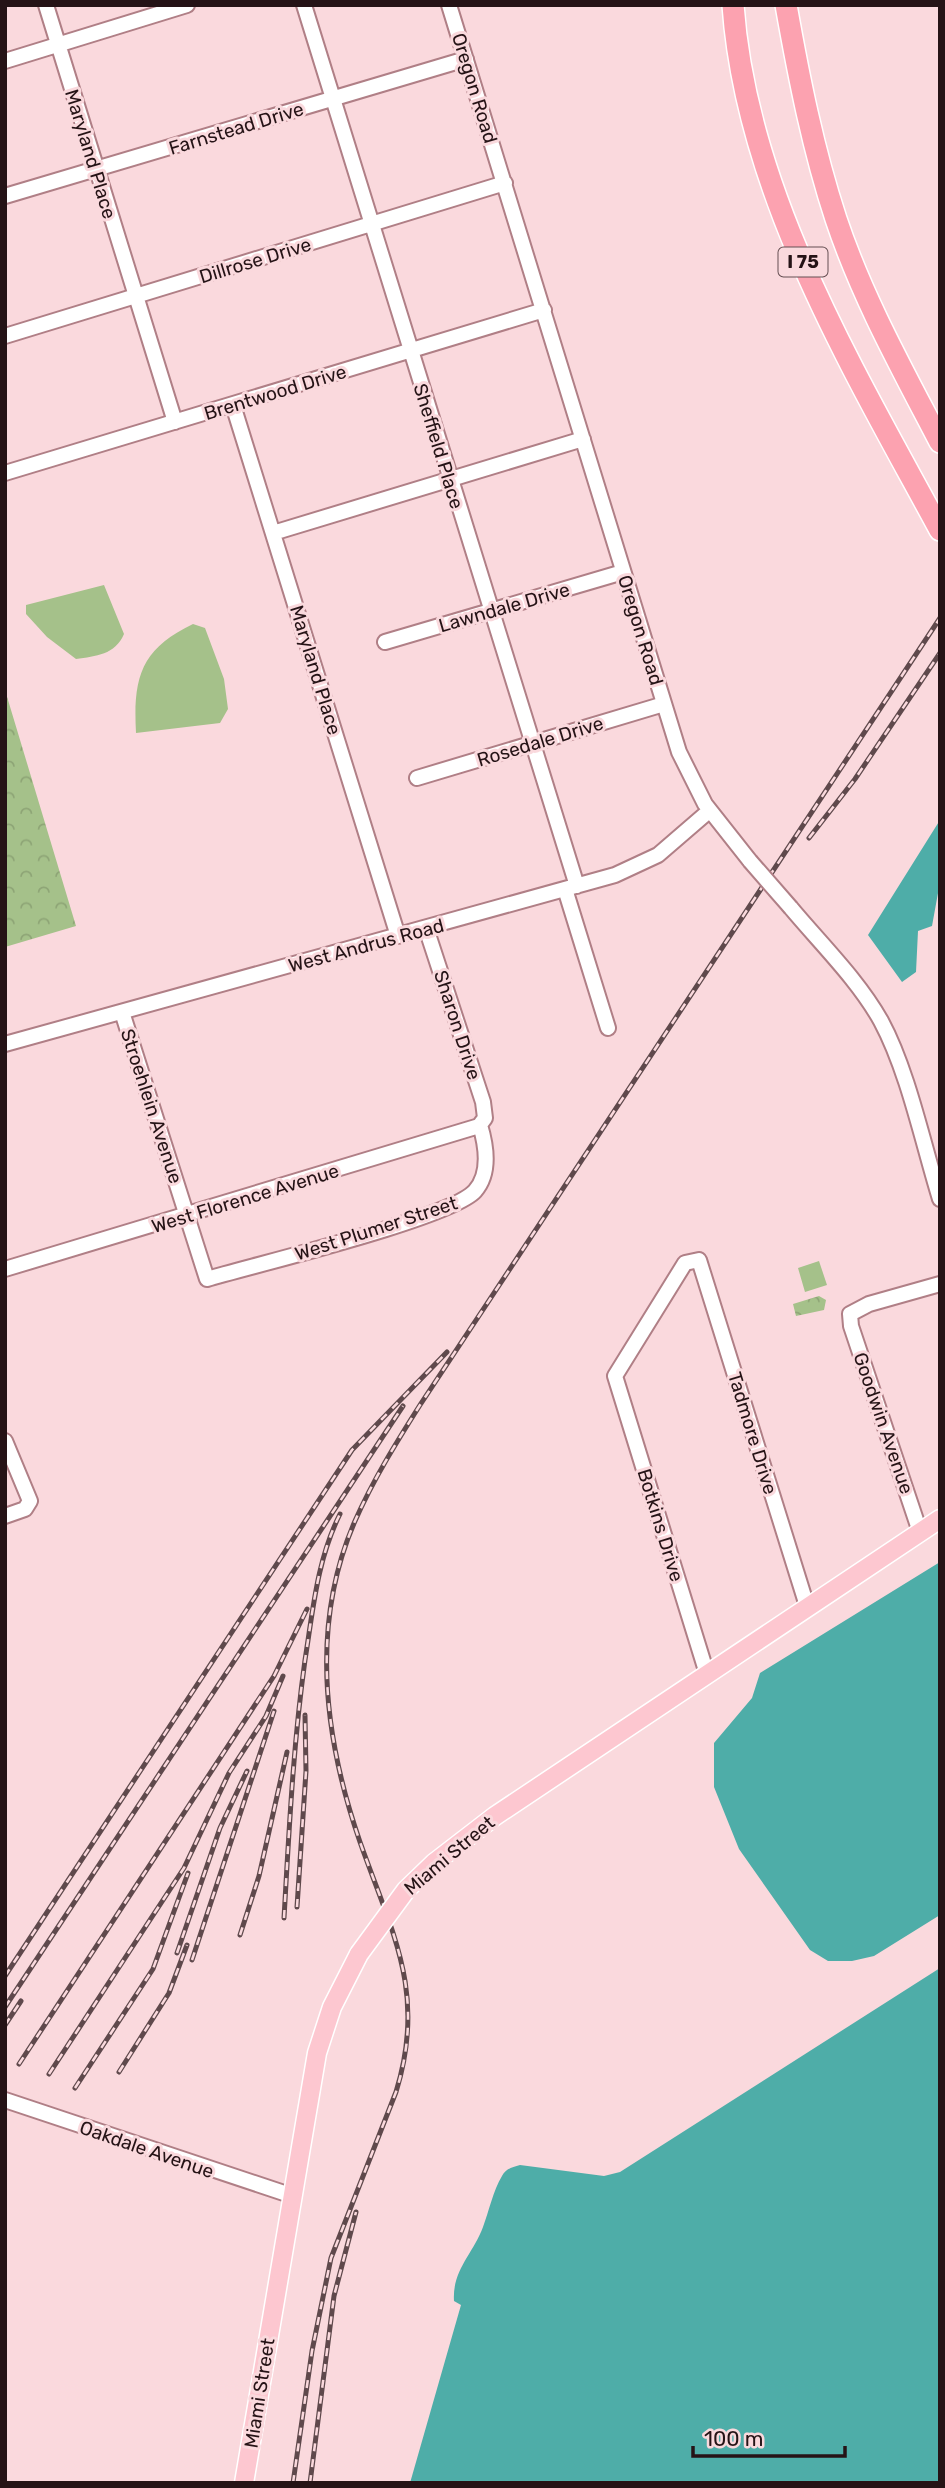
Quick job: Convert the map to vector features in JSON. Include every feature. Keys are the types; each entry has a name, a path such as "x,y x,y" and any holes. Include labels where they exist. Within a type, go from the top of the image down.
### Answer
{"highway":[{"name":"I 75","path":"786,5 816,152 836,220 876,318 940,442"},
{"name":"I 75","path":"732,11 746,92 761,148 802,260 825,314 940,530"}],"main road":[{"name":"Miami Street","path":"244,2483 290,2195 317,2053 332,2007 359,1954 406,1890 434,1863 495,1816 940,1519"}],"street":[{"name":"Maryland Place","path":"46,5 176,422"},
{"path":"5,61 187,5"},
{"name":"Sheffield Place","path":"304,5 532,743 608,1028"},
{"name":"Oregon Road","path":"449,5 687,773 709,811 856,985 883,1024 899,1065 940,1199"},
{"name":"Farnstead Drive","path":"5,196 466,59"},
{"name":"Dillrose Drive","path":"5,336 505,183"},
{"name":"Brentwood Drive","path":"5,473 544,310"},
{"name":"Maryland Place","path":"233,405 398,936"},
{"path":"273,533 583,439"},
{"name":"Lawndale Drive","path":"385,642 623,572"},
{"name":"Rosedale Drive","path":"416,778 664,704"},
{"name":"West Andrus Road","path":"5,1044 571,887 647,861 674,844 709,811"},
{"name":"Sharon Drive","path":"426,928 483,1102 485,1114 481,1124"},
{"name":"Stroehlein Avenue","path":"122,1012 207,1279"},
{"name":"West Florence Avenue","path":"5,1269 187,1216 481,1124"},
{"name":"West Plumer Street","path":"207,1279 432,1213 464,1200 477,1188 484,1168 485,1144 481,1124"},
{"name":"Botkins Drive","path":"699,1260 685,1263 676,1274 646,1329 615,1376 707,1674"},
{"name":"Tadmore Drive","path":"699,1260 807,1606"},
{"name":"Goodwin Avenue","path":"920,1532 851,1326 850,1314 869,1304 940,1284"},
{"path":"5,1441 27,1492 29,1506 5,1516"},
{"name":"Oakdale Avenue","path":"5,2100 290,2195"}],"green space":[{"path":"104,585 124,634 116,646 104,653 76,659 47,637 26,614 26,605"},
{"path":"193,624 205,628 224,679 228,709 220,723 136,733 136,696 144,667 162,644"},
{"path":"5,690 76,926 5,947"},
{"path":"819,1261 827,1285 805,1292 798,1268"},
{"path":"819,1296 826,1300 824,1310 796,1316 793,1304"}],"water":[{"path":"940,820 940,882 932,926 918,931 916,972 902,982 868,935"},
{"path":"940,1562 940,1915 874,1956 852,1961 828,1961 810,1950 739,1849 714,1787 714,1743 752,1698 760,1673"},
{"path":"940,1968 940,2483 410,2483 461,2305 454,2301 456,2280 479,2237 496,2188 505,2172 520,2165 604,2176 620,2172"}],"railway":[{"path":"293,2483 312,2351 331,2258 396,2092 405,2056 408,2024 402,1964 348,1803 331,1722 327,1640 341,1560 369,1491 420,1405 940,618"},
{"path":"809,838 855,779 940,653"},
{"path":"5,1976 352,1450 447,1352"},
{"path":"5,2007 403,1406"},
{"path":"284,1918 294,1757 305,1660 321,1567 340,1514"},
{"path":"19,2064 274,1676 307,1609"},
{"path":"49,2074 184,1868 229,1773 266,1716 283,1676"},
{"path":"192,1960 274,1711"},
{"path":"297,1907 306,1771 305,1715"},
{"path":"240,1935 259,1876 287,1752"},
{"path":"177,1953 220,1828 247,1771"},
{"path":"75,2088 153,1969 188,1873"},
{"path":"119,2072 169,1993 187,1945"},
{"path":"5,2025 21,2001"},
{"path":"310,2483 334,2296 356,2212"}]}
